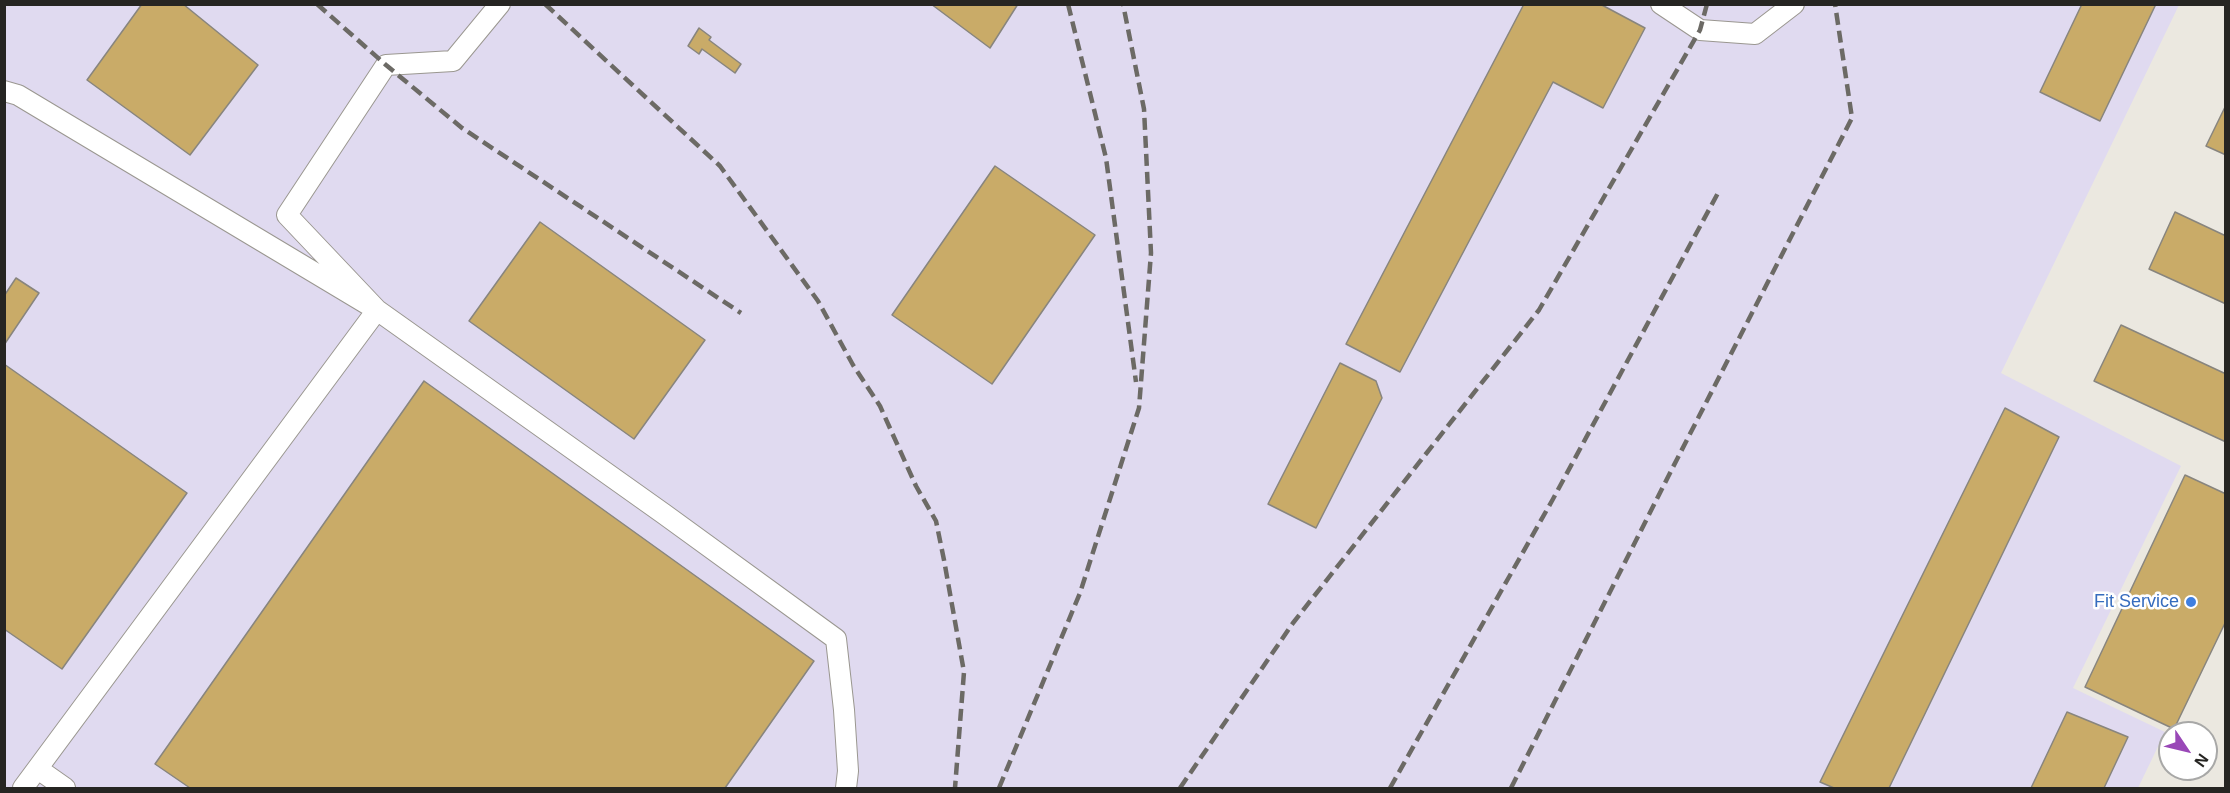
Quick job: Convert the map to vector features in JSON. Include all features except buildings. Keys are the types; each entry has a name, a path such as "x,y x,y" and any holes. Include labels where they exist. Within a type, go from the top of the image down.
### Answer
{"lane":[{"path":"377,310 287,215 386,65 453,61 500,4"},
{"path":"1661,4 1700,30 1755,34 1794,4"},
{"path":"4,91 18,95 377,310 836,639 844,710 848,771 846,789"},
{"path":"23,789 377,310"},
{"path":"38,769 65,789"}],"shaded area":[{"path":"5,5 2179,5 2001,373 2181,466 2073,688 2158,729 2158,747 2138,788 5,788"}],"railway":[{"path":"317,4 462,128 741,313"},
{"path":"545,4 720,166 818,301 853,365 880,406 916,486 936,521 944,560 964,672 955,788"},
{"path":"1068,4 1106,158 1136,382"},
{"path":"999,788 1080,593 1139,408 1151,253 1144,109 1123,4"},
{"path":"1180,788 1293,623 1539,310 1700,30 1707,4"},
{"path":"1511,788 1852,118 1835,4"},
{"path":"1390,788 1553,499 1718,193"}],"place":[{"name":"Fit Service","path":"2191,602"}]}
